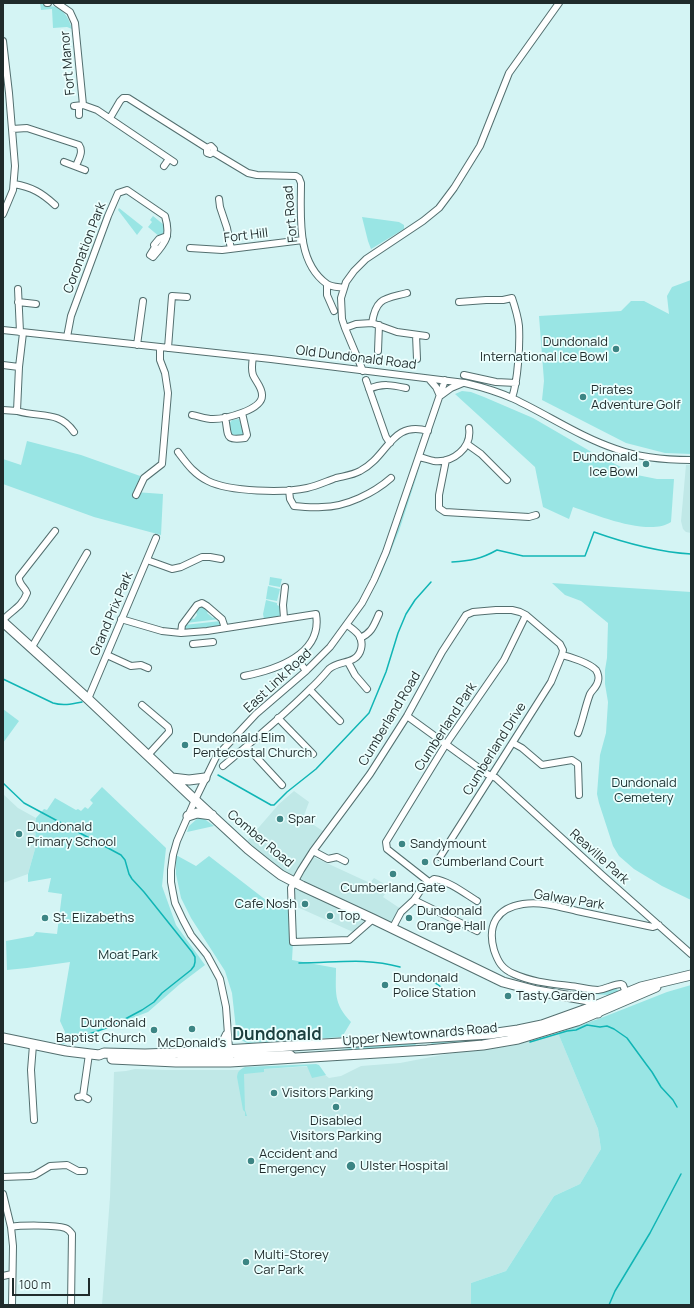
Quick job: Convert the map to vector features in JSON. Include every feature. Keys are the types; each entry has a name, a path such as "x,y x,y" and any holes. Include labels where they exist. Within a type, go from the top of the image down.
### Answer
{"highway":[{"name":"Comber Road","path":"3,621 195,800 268,865 294,882 503,982 537,991 590,1000 597,1010"},
{"path":"172,778 189,780 205,778"},
{"path":"188,816 200,813 212,815"},
{"name":"Upper Newtownards Road","path":"3,1038 99,1055 104,1058 176,1062 490,1034 542,1025 576,1013 597,1010 609,1000 641,987 691,975"},
{"name":"Upper Newtownards Road","path":"99,1055 104,1053 179,1053 295,1058 484,1045 518,1039 577,1021 597,1010 654,989 661,983"},
{"name":"Comber Road","path":"576,998 580,996 609,1000"},
{"path":"576,998 580,1009 576,1013"}],"street":[{"name":"Fort Manor","path":"57,3 70,12 75,23 78,106"},
{"path":"363,371 344,328 341,310 346,282 354,270 366,259 423,221 439,208 454,188 480,146 509,73 559,3"},
{"path":"3,42 15,166 14,184 6,198 3,214"},
{"name":"Fort Road","path":"110,118 120,101 123,98 128,98 206,148 211,146 214,149 213,152 248,172 257,175 296,176 299,178 301,183 301,222 306,256 316,273 327,285 327,295 334,311"},
{"path":"79,115 78,106 97,110 172,161 164,166"},
{"path":"12,129 27,128 79,145 81,152 76,166"},
{"path":"64,162 85,170"},
{"path":"14,184 36,190 55,205"},
{"name":"Coronation Park","path":"67,337 71,316 118,193 127,190 165,216 168,232 167,236"},
{"path":"219,199 231,249"},
{"name":"Fort Hill","path":"190,248 222,250 303,240"},
{"path":"327,285 344,288"},
{"path":"18,289 21,332 18,411"},
{"path":"372,323 377,304 383,300 408,293"},
{"path":"168,348 172,296 187,297"},
{"path":"459,302 503,300 519,296"},
{"path":"512,298 519,327 516,382 512,398"},
{"path":"137,345 143,301"},
{"path":"18,302 36,304"},
{"path":"344,328 356,324 372,323 397,332 426,336"},
{"path":"378,351 379,325"},
{"name":"Old Dundonald Road","path":"3,330 253,357 465,383 479,386 512,398 594,440 616,449 650,458 691,460"},
{"path":"416,335 417,359"},
{"path":"136,495 144,478 162,464 168,393 165,373 160,360 160,347"},
{"path":"192,414 204,418 214,419 242,413 258,404 262,399 260,387 253,375 253,357"},
{"path":"3,366 20,367"},
{"path":"464,375 496,382 516,382"},
{"path":"429,378 436,387 440,396 451,388 465,383"},
{"path":"366,380 386,437 390,443"},
{"name":"East Link Road","path":"230,1056 226,1007 220,979 213,965 191,935 175,904 172,889 171,870 177,841 216,757 256,714 306,671 330,647 362,603 381,565 445,380"},
{"path":"369,389 388,384 406,388"},
{"path":"3,410 54,416 70,425 74,432"},
{"path":"225,417 228,435 230,438 245,438 247,435 242,413"},
{"path":"178,452 190,469 208,482 227,487 245,489 289,490 308,488 360,472 377,459 393,438 404,431 412,428 428,431"},
{"path":"419,457 434,461 446,460 461,453 467,444 470,433 469,428"},
{"path":"467,444 481,454 506,480"},
{"path":"446,460 439,495 439,508 445,512 529,517 536,515"},
{"path":"289,490 290,499 294,506 324,508 355,500 381,486 391,478"},
{"path":"3,621 10,613 20,606 27,593 20,583 19,577 55,531"},
{"name":"Grand Prix Park","path":"88,699 156,538"},
{"path":"32,647 87,553"},
{"path":"147,560 172,568 180,567 202,557 221,559"},
{"path":"284,618 283,605 285,587"},
{"path":"181,633 182,625 196,605 202,603 222,619 225,628"},
{"name":"Cumberland Road","path":"294,882 313,851 370,774 408,716 442,652 466,614 496,610 512,610 526,615"},
{"path":"121,619 162,631 181,633 316,614 317,627 315,635 306,648 296,657 275,669 244,676"},
{"path":"360,638 372,630 379,614"},
{"path":"526,615 560,644 562,653 590,666 596,670 598,674 597,685 590,693 584,718 578,733"},
{"name":"Cumberland Park","path":"429,882 387,849 386,842 446,744 504,660 526,615"},
{"path":"223,766 247,747 310,690 331,668 358,657 361,649 360,638 355,631 347,625"},
{"path":"202,631 204,643"},
{"path":"193,644 213,642"},
{"name":"Cumberland Drive","path":"440,856 551,682 562,653"},
{"path":"107,655 131,666 141,665 148,668"},
{"path":"296,657 306,671"},
{"path":"348,662 355,676 367,689"},
{"path":"310,690 340,721"},
{"path":"142,705 168,727 169,730 169,732 148,755"},
{"name":"Reaville Park","path":"408,716 496,778 691,954"},
{"path":"278,718 313,754"},
{"path":"513,743 522,748 542,765 572,760 576,761 578,764 579,795"},
{"path":"247,747 282,785"},
{"path":"313,851 328,859 337,857 345,861"},
{"path":"392,929 401,912 414,900 422,888 434,879 441,880 477,901"},
{"path":"294,882 291,888 294,942 349,940 373,919"},
{"path":"414,900 477,931"},
{"name":"Galway Park","path":"626,993 622,984 595,990 547,984 528,979 503,968 497,960 491,934 496,918 501,912 511,907 532,903 560,907 653,927 659,925"},
{"path":"179,1053 189,1049 217,1046 222,1042 227,1031"},
{"path":"33,1044 31,1070 34,1120"},
{"path":"83,1098 89,1054"},
{"path":"3,1177 30,1176 50,1166 66,1165 78,1171 84,1171"},
{"path":"3,1194 11,1227 13,1256 12,1305"},
{"path":"11,1227 54,1226 64,1227 70,1230 72,1234 71,1305"},
{"path":"3,1276 12,1274"}],"shaded area":[{"path":"686,465 691,465 691,533 686,532 683,529 681,521"},
{"path":"294,791 309,802 303,818 323,831 307,854 370,883 374,878 390,887 383,897 401,909 390,926 286,875 247,841 279,804"},
{"name":"Dundonald Primary School","path":"3,794 18,808 36,818 35,849 28,874 3,883"},
{"path":"294,887 365,920 353,932 295,906"},
{"name":"Ulster Hospital","path":"558,1033 598,1129 601,1149 580,1184 554,1196 506,1271 471,1283 471,1305 102,1305 110,1197 114,1072 135,1069 249,1070 314,1066 329,1078 341,1076 361,1066 400,1063 447,1054 511,1046"}],"green space":[{"path":"40,3 44,3 47,7 52,6 60,9 69,20 72,29 67,27 53,28 52,9 41,10"},
{"path":"119,208 143,227 137,235 118,210"},
{"path":"153,216 164,225 164,232 160,237 148,227 152,222 150,220"},
{"path":"362,217 399,222 404,225 404,229 371,249"},
{"name":"Dundonald International Ice Bowl","path":"691,280 691,454 665,453 626,443 542,400 544,381 539,316 621,311 631,301 644,301 669,314 667,296 672,287"},
{"path":"462,391 471,392 533,418 595,454 637,475 657,479 674,479 671,522 661,526 636,526 608,519 573,507 569,519 543,507 535,467 455,394"},
{"path":"239,419 244,433 241,436 234,436 231,434 229,424 232,420"},
{"path":"27,441 81,455 143,477 135,492 163,494 161,535 94,517 3,484 3,459 21,465"},
{"path":"420,466 399,531 379,577"},
{"path":"270,577 282,579 280,587 269,585"},
{"name":"Dundonald Cemetery","path":"552,583 691,592 691,900 662,886 634,869 619,856 613,846 597,794 600,755 606,733 608,702 605,684 605,670 607,658 608,623 581,601 565,595"},
{"path":"268,586 280,589 277,601 266,599"},
{"path":"266,600 277,603 277,605 281,607 281,616 266,620 264,619 263,614"},
{"path":"201,606 205,606 209,611 207,613 213,618 215,616 220,619 186,623 190,618 194,619 197,615 196,612"},
{"path":"221,621 220,626 184,629 184,625"},
{"path":"3,709 19,721 3,743"},
{"name":"Moat Park","path":"102,787 166,848 162,886 176,925 205,965 180,984 148,1012 61,1045 65,1032 60,1021 70,962 7,970 6,941 33,936 36,932 57,934 62,894 48,892 51,878 28,882 28,874 35,849 36,818 44,809 47,810 55,798 76,810 78,809 81,811 85,807 88,809 93,803 90,800"},
{"path":"198,818 203,818 214,826 187,832 189,826"},
{"path":"176,855 196,866 209,856 271,904 291,903 293,942 292,960 336,968 336,991 338,1003 351,1022 342,1037 247,1043 237,1038 232,993 225,971 191,918 181,898 176,874"},
{"path":"691,985 691,1305 471,1305 471,1283 506,1271 554,1196 580,1184 601,1149 598,1129 558,1033 667,992"},
{"path":"615,988 619,991 609,995 576,993 577,990 597,992"},
{"path":"514,1035 476,1043 459,1042 432,1044 430,1042"},
{"path":"417,1042 415,1046 336,1051 363,1045"},
{"path":"319,1065 326,1075 312,1078 307,1066 264,1069 264,1072 244,1074 245,1110 247,1116 245,1116 237,1077 240,1070 245,1067"}],"waterway":[{"path":"452,562 475,559 486,556 497,550 523,556 585,556 594,532 642,546 691,554"},
{"path":"218,775 271,805 274,805 287,792 316,769 369,713 386,672 398,633 406,614 415,600 431,582"},
{"path":"3,679 53,703 64,705 82,702"},
{"path":"3,783 24,803 121,855 125,860 132,879 195,957 194,966 191,970 162,993 154,1002 112,1026 72,1040"},
{"path":"299,963 362,961 400,967"},
{"path":"425,977 449,993"},
{"path":"530,1042 567,1031 576,1030 587,1025 600,1027 607,1026 614,1029 627,1038 661,1087 673,1100 677,1107"},
{"path":"609,1305 615,1291 650,1233 681,1174"}],"place":[{"name":"Dundonald International Ice Bowl","path":"616,349"},
{"name":"Pirates Adventure Golf","path":"583,397"},
{"name":"Dundonald Ice Bowl","path":"646,464"},
{"name":"Dundonald Elim Pentecostal Church","path":"185,745"},
{"name":"Spar","path":"280,819"},
{"name":"Dundonald Primary School","path":"19,834"},
{"name":"Sandymount","path":"402,844"},
{"name":"Cumberland Court","path":"425,862"},
{"name":"Cumberland Gate","path":"393,874"},
{"name":"Cafe Nosh","path":"305,904"},
{"name":"Top","path":"330,916"},
{"name":"St. Elizabeths","path":"45,918"},
{"name":"Dundonald Orange Hall","path":"409,918"},
{"name":"Dundonald Police Station","path":"385,985"},
{"name":"Tasty Garden","path":"508,996"},
{"name":"McDonald's","path":"192,1029"},
{"name":"Dundonald Baptist Church","path":"154,1030"},
{"name":"Visitors Parking","path":"274,1093"},
{"name":"Disabled Visitors Parking","path":"336,1107"},
{"name":"Accident and Emergency","path":"251,1161"},
{"name":"Ulster Hospital","path":"351,1166"},
{"name":"Multi-Storey Car Park","path":"246,1262"}],"district":[{"name":"Dundonald","path":"277,1035"}]}
